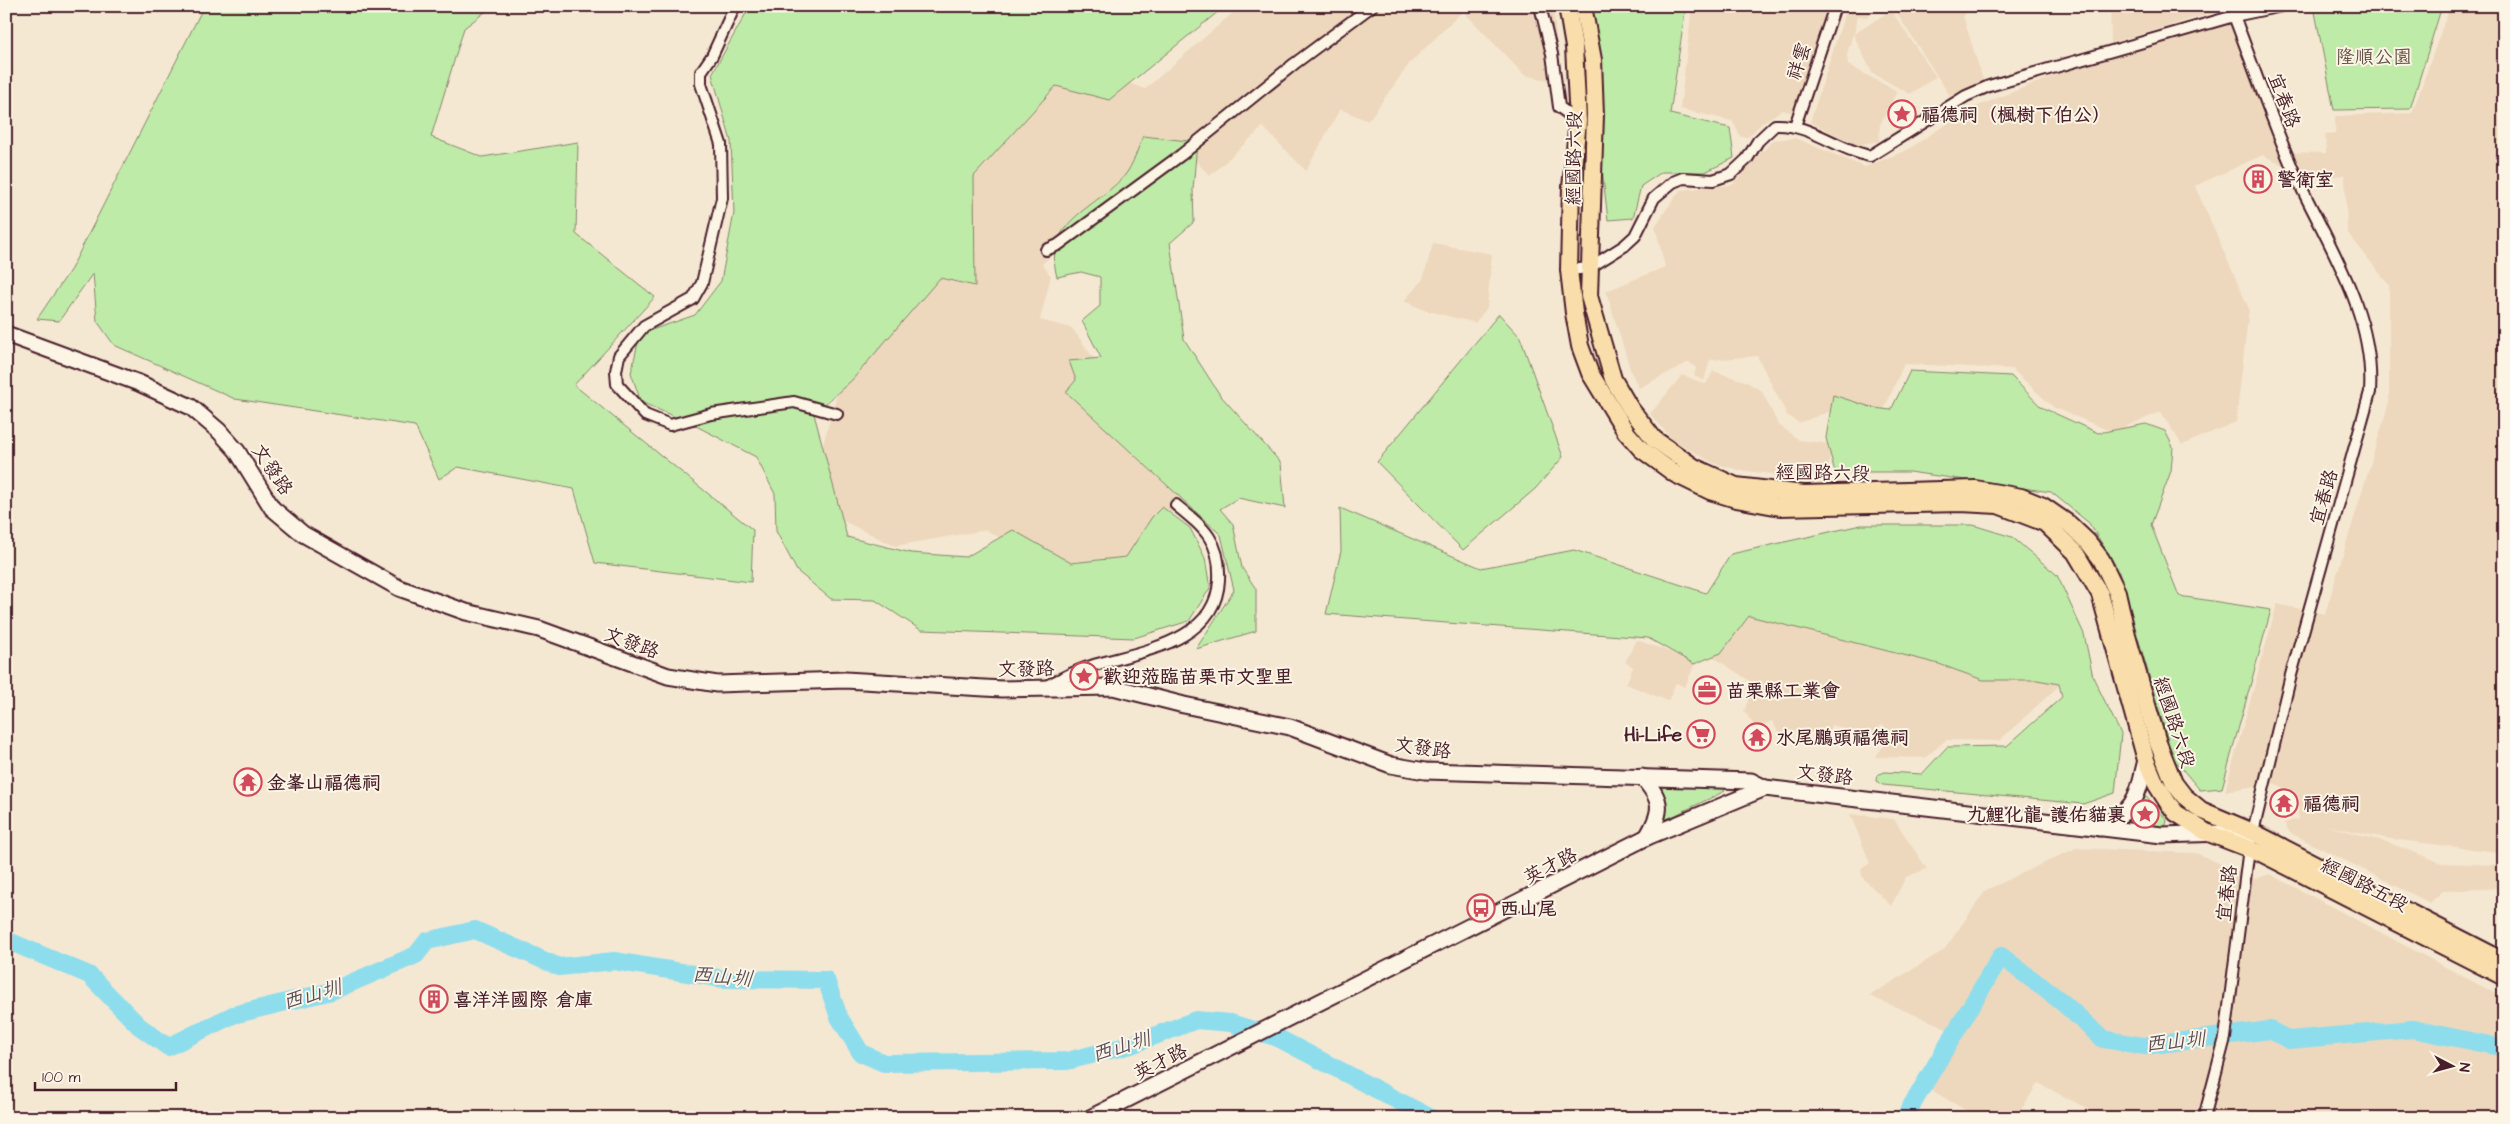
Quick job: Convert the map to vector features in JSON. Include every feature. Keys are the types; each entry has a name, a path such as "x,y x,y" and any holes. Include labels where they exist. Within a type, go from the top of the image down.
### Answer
{"main road":[{"name":"經國路六段","path":"1567,6 1574,46 1578,121 1571,187 1569,270 1580,346 1590,373 1626,432 1641,449 1675,474 1725,496 1780,507 1961,503 1998,505 2044,523 2076,552 2107,590 2158,743 2174,784 2184,796 2201,810 2251,840"},
{"name":"經國路六段","path":"1584,6 1593,60 1595,121 1588,268 1589,296 1612,379 1630,408 1654,439 1694,467 1736,486 1764,491 1804,494 1975,489 2020,497 2042,506 2069,524 2088,542 2100,559 2146,760 2156,784 2176,813 2206,832"},
{"path":"1578,121 1595,121"},
{"name":"經國路五段","path":"2206,832 2251,840 2504,961"},
{"name":"經國路五段","path":"2251,840 2504,977"}],"street":[{"path":"735,6 712,56 701,72 701,84 721,144 722,198 702,283 693,299 644,326 620,356 616,371 617,384 645,415 670,425 711,414 794,402 837,414"},
{"path":"1046,250 1058,245 1181,155 1294,64 1372,6"},
{"path":"1540,6 1552,54 1559,107 1578,121"},
{"name":"祥雲","path":"1795,126 1835,6"},
{"path":"1569,270 1588,268 1624,246 1635,236 1654,198 1662,189 1683,178 1713,180 1731,174 1747,159 1758,140 1775,125 1795,126 1857,154 1870,156 1966,96 1989,86 2234,16 2282,6"},
{"name":"宜春路","path":"2204,1118 2225,1038 2251,840 2291,675 2370,392 2372,372 2366,340 2354,297 2294,171 2234,16"},
{"name":"文發路","path":"6,334 139,383 191,407 220,430 238,451 272,508 303,534 409,592 466,612 539,629 668,676 695,681 735,684 845,680 925,686 1038,689 1113,687 1184,705 1290,727 1391,764 1425,771 1751,781 1765,788 2097,829 2162,835 2206,832"},
{"path":"1038,689 1088,667 1144,651 1184,636 1206,620 1218,595 1220,564 1214,544 1203,527 1176,505"},
{"path":"2097,829 2115,821 2129,810 2138,790 2146,760"},
{"path":"1642,777 1658,800 1660,810 1647,838"},
{"name":"英才路","path":"1090,1118 1647,838 1765,788"}],"shaded area":[{"path":"1235,6 1553,6 1561,83 1524,75 1463,11 1410,63 1368,121 1340,109 1306,171 1263,127 1210,176 1176,140 1115,204 1042,264 1051,276 1040,320 1072,328 1188,489 1127,571 1059,571 986,530 895,546 837,518 818,462 839,387 962,166 1062,58 1145,89 1236,10"},
{"path":"1692,6 1828,6 1793,113 1782,110 1762,123 1748,137 1741,137 1732,121 1680,109"},
{"path":"1850,6 1875,6 1875,11 1867,17 1858,16 1854,34 1891,10 1936,77 1910,94 1872,73 1853,34 1847,54 1848,65 1897,91 1880,125 1879,141 1857,145 1810,122 1845,13 1849,13"},
{"path":"1892,6 1971,6 1963,16 1983,80 1950,96"},
{"path":"2110,6 2236,6 2111,43"},
{"path":"2450,6 2504,6 2504,853 2390,839 2324,825 2387,842 2442,863 2504,865 2501,888 2443,891 2430,903 2290,833 2284,823 2298,819 2299,798 2274,783 2225,791 2277,604 2325,614 2389,402 2389,285 2347,232 2345,175 2307,179 2263,155 2195,186 2249,309 2236,422 2182,445 2161,412 2112,432 2053,407 2012,369 1904,364 1879,421 1836,409 1799,423 1787,415 1757,356 1710,360 1704,381 1694,376 1696,368 1689,362 1639,388 1631,372 1606,291 1665,267 1655,226 1680,190 1732,185 1773,140 1795,138 1865,167 1907,150 1968,110 2100,57 2231,22 2282,152 2326,153 2325,135 2335,134 2335,116 2412,113"},
{"path":"1433,243 1492,254 1487,308 1475,323 1424,310 1404,301 1423,279"},
{"path":"1713,371 1745,381 1762,391 1778,424 1799,440 1831,444 1828,475 1787,476 1739,470 1713,463 1673,440 1650,414 1682,375 1706,384"},
{"path":"1745,611 2063,682 1999,741 1946,740 1925,758 1875,757 1894,733 1882,725 1871,735 1831,725 1829,736 1794,730 1791,741 1783,740 1772,721 1756,728 1744,711 1754,684 1709,654"},
{"path":"1637,640 1696,661 1685,687 1676,683 1668,701 1626,684 1633,667 1625,662"},
{"path":"1850,814 1894,819 1927,869 1906,877 1891,906 1862,877 1861,869 1870,863"},
{"path":"2076,848 2196,853 2255,879 2270,874 2504,998 2504,1118 2129,1118 2092,1111 2038,1083 2016,1118 1979,1118 1926,1087 1957,1038 1942,1026 1869,996 1944,950 1986,890"}],"green space":[{"path":"204,6 493,6 464,28 431,137 482,157 578,142 576,234 655,297 574,385 753,530 751,582 595,563 574,489 458,467 439,479 415,426 235,399 114,345 97,321 93,273 59,321 37,319 71,269"},
{"path":"750,6 1218,6 1219,11 1109,100 1056,86 974,176 975,286 940,278 852,380 814,414 847,537 911,553 966,557 1013,530 1071,563 1126,557 1152,517 1162,507 1190,528 1205,558 1210,588 1189,621 1134,638 921,630 875,600 831,599 797,571 776,531 775,494 756,457 698,427 641,402 631,373 640,334 695,315 721,281 734,213 731,141 712,74"},
{"path":"1583,6 1686,6 1670,114 1730,128 1734,158 1705,172 1662,172 1641,186 1633,218 1608,220"},
{"name":"隆順公園","path":"2442,6 2410,109 2334,110 2314,7"},
{"path":"1143,136 1197,142 1193,190 1194,222 1170,243 1184,339 1220,395 1281,463 1285,508 1238,498 1220,509 1233,524 1242,568 1256,589 1256,631 1196,649 1234,590 1221,535 1066,392 1076,380 1069,361 1101,358 1082,321 1100,306 1100,277 1081,272 1057,277 1054,258 1057,242 1064,229 1074,218 1125,175"},
{"path":"1499,314 1520,337 1563,457 1535,489 1463,550 1377,462"},
{"path":"1910,371 2011,376 2041,407 2098,433 2146,424 2165,431 2173,447 2171,471 2151,525 2179,596 2271,610 2222,788 2200,790 2173,758 2118,569 2089,523 2051,492 1909,472 1835,472 1826,438 1833,395 1874,408 1891,410"},
{"path":"1340,508 1481,568 1574,550 1706,593 1731,554 1861,525 1973,525 2012,537 2057,575 2084,634 2093,677 2121,734 2115,793 2083,804 1883,785 1876,781 1877,775 1885,772 1922,774 1947,747 2007,746 2062,697 2059,684 2037,680 1983,680 1939,664 1749,616 1721,653 1694,664 1648,638 1326,614 1341,551"},
{"path":"1656,782 1723,786 1725,791 1659,823"},
{"path":"2143,792 2167,820 2166,825 2162,827 2117,822"}],"waterway":[{"name":"西山圳","path":"6,940 89,975 139,1026 168,1047 233,1015 332,991 416,955 427,941 475,930 559,967 614,961 724,979 826,980 839,1017 861,1053 884,1063 1067,1061 1131,1045 1196,1020 1231,1023 1278,1038 1431,1118"},
{"name":"西山圳","path":"1904,1118 2001,956 2062,1002 2103,1039 2144,1046 2270,1030 2289,1040 2413,1029 2504,1048"}],"place":[{"name":"福德祠（楓樹下伯公）","path":"1902,114"},
{"name":"警衛室","path":"2258,179"},
{"name":"歡迎蒞臨苗栗市文聖里","path":"1084,676"},
{"name":"苗栗縣工業會","path":"1707,690"},
{"name":"Hi-Life","path":"1701,734"},
{"name":"水尾鵬頭福德祠","path":"1757,737"},
{"name":"金峯山福德祠","path":"248,782"},
{"name":"福德祠","path":"2284,803"},
{"name":"九鯉化龍 護佑貓裏","path":"2145,814"},
{"name":"西山尾","path":"1481,908"},
{"name":"喜洋洋國際 倉庫","path":"434,999"}]}
